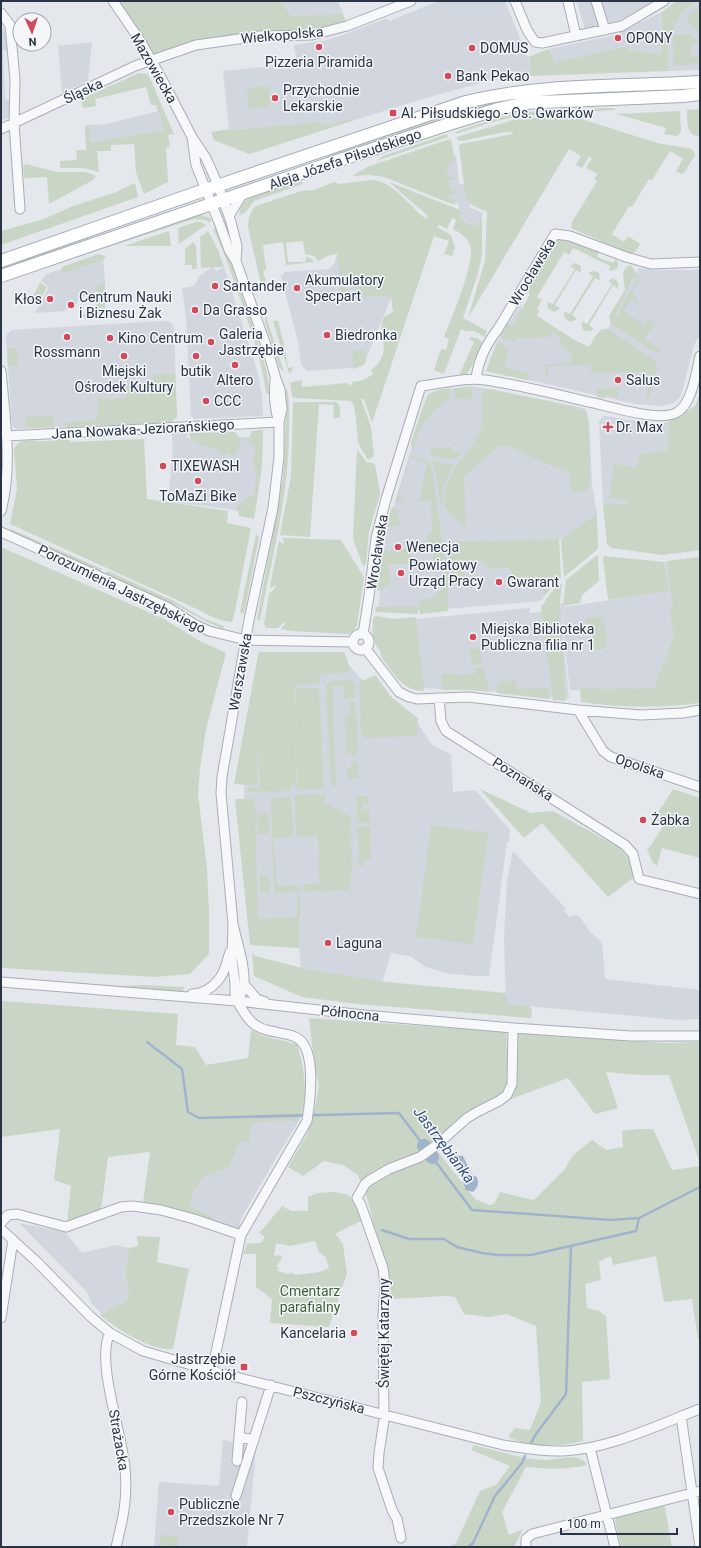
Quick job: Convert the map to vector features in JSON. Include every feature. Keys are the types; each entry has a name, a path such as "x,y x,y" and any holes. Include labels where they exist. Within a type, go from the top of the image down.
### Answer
{"main road":[{"name":"Aleja Józefa Piłsudskiego","path":"1,261 212,187 452,107 490,96 528,90 566,87 700,82"},
{"name":"Aleja Józefa Piłsudskiego","path":"1,276 449,124 511,106 542,102 700,94"}],"street":[{"name":"Mazowiecka","path":"112,1 142,42 192,137 206,158 212,187"},
{"name":"Wielkopolska","path":"151,60 196,46 233,39 259,36 312,35 348,26 411,1"},
{"path":"515,1 527,30 535,42 542,43 622,26 664,1"},
{"path":"568,1 576,36"},
{"path":"596,1 605,30"},
{"path":"1,13 10,25 15,80 14,123 20,209"},
{"name":"Śląska","path":"1,129 135,66 151,60"},
{"name":"Mazowiecka","path":"192,137 196,165 201,175 212,187"},
{"path":"193,194 201,175"},
{"name":"Warszawska","path":"212,187 218,202 229,250 236,261 268,351 276,379 274,397 275,412 279,422 279,457 274,496 246,640 222,776 221,793 233,924 232,960 237,1001"},
{"path":"229,216 243,193"},
{"name":"Warszawska","path":"218,202 229,216 237,246 236,261"},
{"name":"Wrocławska","path":"476,379 489,341 498,329 554,234 570,236 626,257 651,264 700,262"},
{"name":"Wrocławska","path":"363,634 376,538 386,499 421,386 476,379 512,385 636,413 661,416 675,414 684,408 688,401 700,356"},
{"path":"1,371 7,469 6,492 1,511"},
{"name":"Jana Nowaka-Jeziorańskiego","path":"6,436 279,422"},
{"name":"Porozumienia Jastrzębskiego","path":"1,532 167,607 194,624 209,631 246,640"},
{"path":"363,634 369,641 368,646 361,650 357,648 353,642 356,636 363,634"},
{"path":"246,640 353,642"},
{"path":"365,648 399,692 417,699 468,697 578,710 641,715 683,713 700,710"},
{"name":"Poznańska","path":"439,698 441,721 446,730 625,845 633,854 639,879 700,894"},
{"name":"Opolska","path":"578,710 603,751 611,757 700,786"},
{"name":"Warszawska","path":"233,924 241,959 244,984 242,994 237,1001"},
{"path":"175,996 198,994 213,986 226,968 233,944"},
{"name":"Północna","path":"1,982 237,1001 364,1015 513,1028 631,1036 700,1036"},
{"path":"244,984 257,999 270,1005"},
{"path":"212,1371 241,1234 307,1117 311,1088 310,1071 306,1052 301,1041 291,1035 257,1027 244,1014 237,1001"},
{"name":"Świętej Katarzyny","path":"401,1538 397,1519 392,1510 378,1468 384,1414 383,1315 385,1283 383,1268 362,1205 358,1198 365,1184 380,1174 428,1152 467,1118 499,1101 507,1095 513,1078 513,1028"},
{"path":"1,1223 8,1215 17,1214 66,1227 121,1207 133,1206 161,1210 241,1234"},
{"name":"Pszczyńska","path":"1,1229 36,1261 108,1336 143,1351 212,1371 503,1445 533,1450 563,1451 590,1448 610,1443 700,1409"},
{"path":"1,1318 13,1240"},
{"name":"Strażacka","path":"108,1336 105,1349 109,1384 125,1468 126,1504 116,1547"},
{"path":"236,1496 271,1385"},
{"path":"236,1461 242,1402"},
{"path":"681,1416 696,1493 700,1547"},
{"path":"239,1437 254,1440"},
{"path":"590,1448 615,1547"},
{"path":"526,1547 526,1538 532,1534 696,1493"}],"shaded area":[{"path":"281,1 338,1 343,14 291,16"},
{"path":"439,1 505,1 531,66 530,76 492,80 422,99 352,121 352,118 323,126 303,124 229,129 223,71 297,64 294,45 327,40 387,18 389,21"},
{"path":"577,1 657,1 612,24 585,30"},
{"path":"696,1 700,1 700,70 668,71 668,38 681,14"},
{"path":"662,12 661,54 629,50 627,46 555,62 549,49 615,35"},
{"path":"1,23 6,34 7,51 3,50 5,98 9,101 11,116 1,121"},
{"path":"92,42 88,81 62,93 58,46"},
{"path":"158,111 164,130 89,142 89,125 107,124"},
{"path":"456,155 459,183 474,188 469,207 483,213 479,230 458,222 459,206 455,200 446,197 444,157"},
{"path":"338,252 393,293 367,357 355,367 351,368 307,371 301,365 298,342 281,276 285,272 329,269 334,264"},
{"path":"103,256 105,284 98,284 94,293 79,298 74,308 66,309 66,311 35,313 49,287 41,281 46,274"},
{"name":"Galeria Jastrzębie","path":"213,267 216,271 224,267 258,374 262,394 263,416 195,419 191,416 186,316 182,288 194,286 200,275"},
{"path":"639,268 653,270 700,270 700,335 694,345 681,396 674,403 662,406 635,404 494,372 489,363 498,341 521,303 523,318 552,328 564,334 560,342 597,351"},
{"path":"163,321 171,322 174,328 177,417 171,422 17,429 12,426 6,336 11,330"},
{"path":"470,386 584,408 586,410 589,419 592,485 597,515 561,539 447,543 454,583 464,561 485,561 488,569 507,567 519,581 542,581 544,596 541,601 422,611 396,612 378,610 386,533 426,399 430,393 435,391"},
{"path":"604,416 654,424 669,422 667,450 637,468 636,488 633,499 625,504 603,504 599,421"},
{"path":"188,430 187,437 191,440 263,436 261,475 254,519 239,511 229,509 168,502 173,446 171,431"},
{"path":"700,557 700,690 609,692 570,690 563,627 565,607 668,591 664,562"},
{"path":"565,603 562,627 569,699 499,692 423,688 416,619 530,608 530,613 541,612 541,605"},
{"path":"347,657 348,664 364,682 413,716 432,745 451,754 453,792 475,790 510,830 509,842 507,842 489,976 446,973 426,967 410,956 391,953 382,983 301,969 299,948 255,945 238,799 244,799 244,785 239,784 245,736 260,660"},
{"path":"513,851 566,909 564,911 570,917 575,915 580,917 590,932 602,942 605,979 700,990 700,1019 678,1020 506,1004 504,939 507,880"},
{"path":"299,1121 243,1215 240,1222 240,1230 209,1221 189,1206 193,1192 204,1177 229,1167 240,1142 252,1122"},
{"path":"19,1223 65,1232 82,1253 116,1245 129,1248 125,1274 129,1295 126,1301 102,1314 92,1304 87,1292"},
{"path":"223,1440 256,1448 247,1547 154,1547 159,1482 219,1486"}],"green space":[{"path":"113,1 281,1 291,16 343,14 347,26 312,35 233,39 151,60"},
{"path":"676,1 696,1 681,14 668,38 668,71 530,76 531,66 528,57 549,49 555,62 627,46 629,50 661,54 662,12"},
{"path":"700,6 700,34 688,22 687,17"},
{"path":"690,34 698,42 691,45 691,57 700,56 700,64 674,66 673,36"},
{"path":"139,73 147,74 149,76 174,134 168,135 170,147 166,148 168,182 144,194 136,173 134,144 111,145 111,151 97,151 99,172 84,168 60,168 60,161 77,160 76,150 86,150 85,126 89,125 90,142 164,130 156,105 151,105 146,87 95,99 96,106 83,108 81,99"},
{"path":"269,86 270,107 249,109 247,88"},
{"path":"614,89 614,93 452,118 457,111 503,98"},
{"path":"615,108 615,110 517,116 489,123 456,134 455,132 494,119 529,112 566,109"},
{"path":"700,109 700,136 695,136 688,127 687,110"},
{"path":"680,111 681,132 677,136 664,134 666,128 616,114"},
{"path":"448,113 443,120 234,190 324,158 363,140"},
{"path":"569,115 657,143 692,149 695,155 684,173 681,174 676,171 683,159 670,151 652,180 649,179 632,207 629,206 612,234 624,242 628,236 640,244 635,252 630,254 571,228 572,222 597,181 594,179 598,174 586,168 592,158 589,157 582,168 576,165 581,156 569,149 468,318 485,261 487,212 474,206 466,200 459,146 461,144 512,134 513,132 505,132 461,141 457,140 457,137 513,120"},
{"path":"352,118 352,121 249,154 214,140 211,132 229,129 319,122 323,126"},
{"path":"447,134 448,137 376,161 383,156"},
{"path":"450,139 455,161 449,162 449,169 455,169 447,170 447,178 455,177 456,179 449,180 450,191 458,190 457,195 450,194 449,198 456,200 455,205 384,177 369,175 352,176 367,167"},
{"path":"26,164 56,172 86,172 96,176 93,180 49,204 47,177 24,178 23,166"},
{"path":"372,180 380,181 394,189 426,219 428,216 389,182 460,210 462,213 460,218 463,222 477,227 480,219 482,220 482,255 478,273 463,318 487,331 485,337 474,331 466,331 461,329 444,374 434,370 441,349 446,350 449,339 444,337 462,291 471,254 470,246 467,240 453,229 456,220 452,218 447,229 439,225 437,227 451,235 455,247 452,256 444,254 449,241 434,236 372,423 364,399 361,399 371,427 374,456 368,460 358,443 354,406 351,401 294,398 292,396 290,383 302,380 302,387 347,383 350,385 353,384 351,382 363,380 373,374 371,370 379,363 384,349 381,329 382,322 385,316 393,312 391,297 364,297 340,275 337,254 330,255 318,261 314,256 305,254 303,241 286,243 288,262 306,262 306,257 315,262 286,265 283,242 263,245 266,270 263,271 266,282 261,284 248,227 249,217 256,206 301,191 314,190 334,182 339,184"},
{"path":"302,181 303,184 254,201 245,213 239,215 243,204 250,198 272,189"},
{"path":"135,183 138,197 1,245 1,231 44,219 73,206 114,193"},
{"path":"198,197 199,199 99,234 1,272 1,265"},
{"path":"196,214 212,219 209,223 206,220 194,219 1,282 1,281"},
{"path":"196,222 201,222 206,225 179,244 178,228"},
{"path":"218,228 249,314 267,372 270,395 266,393 259,359 249,326 229,266 213,229"},
{"path":"169,231 171,246 124,246"},
{"path":"208,231 218,250 224,267 201,268 200,237"},
{"path":"568,238 599,252 597,257 613,263 616,259 618,267 613,271 609,270 610,266 573,248 569,255 564,252 537,297 542,300 537,309 539,311 537,316 573,339 589,347 599,332 608,329 655,361 656,369 654,382 646,403 650,379 643,378 642,372 591,373 590,365 548,366 548,375 545,375 546,364 571,363 571,356 573,355 560,344 559,342 561,337 552,332 549,337 515,338 515,342 500,337 507,324 512,326 530,294 526,289 555,241 558,239"},
{"path":"193,242 196,246 197,269 192,269 192,265 185,265 185,249"},
{"path":"98,254 106,256 103,260 62,273 62,267"},
{"path":"575,263 581,266 581,273 576,270 555,305 560,308 556,311 551,310 548,308 548,302 553,304 575,269 570,266"},
{"path":"631,265 637,277 633,279 615,316 617,317 636,281 638,279 640,282 634,286 632,291 638,304 631,299 623,311 644,325 648,319 655,324 645,339 658,348 657,350 661,352 656,353 611,324 609,316 625,290 623,273 626,267"},
{"path":"594,271 599,273 600,279 595,278 572,315 577,319 575,321 568,321 564,316 564,313 570,314 593,277 588,273"},
{"path":"613,278 618,282 618,289 613,285 589,325 594,329 584,331 582,328 582,321 587,324 612,284 608,281"},
{"path":"40,283 47,287 38,305 30,301"},
{"path":"98,284 105,284 105,312 101,311 97,316 83,317 84,314 96,314 97,291 94,293"},
{"path":"341,285 356,297 333,298 332,292 341,291"},
{"path":"266,316 284,372 279,367 265,322"},
{"path":"273,321 278,321 288,368 293,367 292,371 289,373"},
{"path":"471,337 479,339 483,344 467,374 459,376 474,342 469,339"},
{"path":"497,342 507,349 508,357 504,366 528,374 529,377 527,380 486,371"},
{"path":"7,348 17,348 18,366 8,367"},
{"path":"362,350 366,352 366,362 362,366 353,369 352,351"},
{"path":"175,374 177,417 171,422 67,427 64,422 97,420 98,399 126,398 126,386 152,384 152,375"},
{"path":"472,387 472,395 469,399 455,399 454,389"},
{"path":"287,388 289,420 286,478 279,526 260,620 257,619 283,478 286,415 284,393"},
{"path":"450,388 449,399 426,420 416,439 414,448 412,448 411,443 428,395 438,390"},
{"path":"618,388 618,398 606,395 605,398 597,397 597,389"},
{"path":"486,389 548,401 586,411 590,451 590,476 588,489 583,492 570,492 570,474 507,446 499,446 464,476 466,530 445,508 445,495 447,484 451,475 476,439 481,428 482,397"},
{"path":"700,393 700,550 663,555 611,548 607,544 603,504 625,504 629,501 609,498 614,464 637,468 640,455 667,450 669,422 695,406"},
{"path":"294,402 335,402 339,404 340,409 340,418 333,418 334,405 319,404 310,537 280,535 291,476"},
{"path":"53,415 54,427 28,428 26,426 26,417"},
{"path":"263,430 262,463 254,519 239,516 237,507 255,493 256,477 253,460 256,450 248,440 252,431"},
{"path":"235,432 238,435 240,444 234,456 228,454 223,456 214,448 208,446 202,447 199,443 191,440 189,434 190,433"},
{"path":"67,435 70,442 144,439 147,499 228,511 227,523 251,528 232,622 223,621 211,616 10,524 17,489 14,449 20,442 28,440 52,441"},
{"path":"451,447 452,451 460,451 458,457 447,459 430,454 430,448"},
{"path":"357,449 366,462 375,464 380,494 369,532 366,564 363,566 353,539"},
{"path":"410,456 426,459 432,469 443,549 449,571 447,599 448,611 420,614 419,600 435,598 436,592 443,591 443,569 433,570 433,549 427,548 427,534 432,533 431,500 416,501 420,498 427,463 410,458 398,496 403,498 402,501 395,502"},
{"path":"430,461 453,465 444,486 443,505 440,501 435,468"},
{"path":"392,507 398,510 400,526 386,527"},
{"path":"597,514 598,549 564,577 561,540"},
{"path":"11,529 102,569 100,572 8,532"},
{"path":"256,534 259,537 244,614 240,612"},
{"path":"282,538 341,540 364,577 357,625 353,632 348,634 291,631 281,629 285,624 284,622 278,628 266,628 264,624 269,594 276,585 271,588 270,586 279,541 283,544 284,541"},
{"path":"559,539 561,577 544,596 542,581 519,581 507,567 488,569 484,561 464,561 464,582 454,583 446,547 447,542"},
{"path":"1,547 164,619 198,640 226,653 206,729 198,794 207,869 209,954 190,974 154,977 1,968"},
{"path":"411,549 411,564 389,564 390,586 384,587 378,591 382,550 385,551"},
{"path":"598,556 599,581 582,595 580,603 563,606 566,580"},
{"path":"604,556 664,562 669,591 608,600 603,560"},
{"path":"700,557 700,703 640,707 581,702 580,688 654,688 674,636 670,610 673,609 667,561"},
{"path":"108,571 174,601 203,618 224,626 223,629 178,606 105,574"},
{"path":"562,583 559,613 566,701 553,700 541,611 546,599"},
{"path":"417,606 418,614 375,612 376,607"},
{"path":"375,616 394,619 416,617 424,691 404,685 382,658 373,637 373,619"},
{"path":"603,617 607,648 594,650 592,633 588,633 585,619"},
{"path":"480,648 482,665 472,665 470,649"},
{"path":"259,652 343,652 351,669 348,672 324,674 320,677 319,684 295,685 296,785 291,785 290,791 247,792 247,788 260,787 257,732 258,785 234,784"},
{"path":"483,667 489,692 468,689 443,690 441,674 475,674 474,668"},
{"path":"375,675 392,698 418,718 417,734 415,736 366,738 361,733 359,683 362,680"},
{"path":"350,680 355,683 354,698 344,699 344,686 332,687 337,782 337,786 333,786 331,783 326,686 330,681"},
{"path":"516,680 517,689 548,687 550,699 497,693 497,687 500,682"},
{"path":"296,688 319,688 324,789 297,789"},
{"path":"349,702 355,702 358,751 356,754 346,755 345,714 350,714"},
{"path":"351,761 358,761 359,778 347,779 347,768 352,768"},
{"path":"480,789 531,813 553,811 620,848 632,862 633,878 608,897 542,823 524,838"},
{"path":"673,789 700,798 700,858 662,848 657,866 652,862 647,849 666,822 661,819 659,822 654,819"},
{"path":"325,794 325,803 350,816 352,870 349,890 303,892 303,884 319,884 318,836 296,837 295,795"},
{"path":"356,796 369,796 369,803 362,804 362,810 369,809 370,823 357,823"},
{"path":"291,797 293,837 274,838 277,886 300,885 300,891 274,893 271,798"},
{"path":"235,799 255,799 259,919 297,917 297,895 300,895 299,948 250,945"},
{"path":"257,813 268,813 269,834 258,834"},
{"path":"431,825 488,833 473,944 416,937"},
{"path":"357,827 370,827 371,860 364,860 365,866 360,866 359,864"},
{"path":"260,875 269,875 270,893 260,893"},
{"path":"252,952 255,956 306,969 386,982 506,993 506,1004 528,1006 532,1009 531,1018 358,1004 302,997 254,976"},
{"path":"1,977 120,986 143,985 184,987 183,992"},
{"path":"1,1001 178,1014 176,1045 195,1047 206,1065 248,1058 251,1030 263,1036 297,1044 305,1082 304,1102 299,1121 252,1122 249,1142 240,1142 229,1167 204,1177 193,1192 189,1206 213,1217 209,1221 143,1202 150,1152 108,1157 101,1210 67,1223 71,1186 54,1180 60,1129 1,1137"},
{"path":"309,1018 506,1032 510,1068 510,1084 502,1096 430,1146 422,1137 428,1158 438,1152 475,1199 489,1205 494,1204 500,1192 534,1200 565,1169 573,1155 592,1140 606,1150 623,1147 622,1131 653,1129 672,1170 700,1166 700,1338 698,1339 692,1299 664,1302 656,1256 613,1265 611,1256 599,1262 601,1280 585,1284 587,1308 599,1311 606,1316 610,1379 582,1382 583,1441 546,1445 527,1443 510,1438 509,1435 515,1428 530,1430 541,1402 536,1326 507,1314 489,1317 464,1314 455,1297 445,1296 392,1299 368,1201 358,1175 343,1165 324,1161 303,1176 288,1167 307,1134 316,1103 319,1085 315,1070"},
{"path":"518,1033 665,1043 700,1042 700,1163 669,1075 638,1075 606,1072 618,1108 595,1114 568,1078 508,1100 515,1084"},
{"name":"Cmentarz parafialny","path":"334,1192 349,1195 363,1220 335,1234 343,1244 347,1274 329,1327 270,1323 272,1299 256,1287 256,1254 243,1254 247,1244 261,1243 265,1237 258,1232 261,1231 282,1206 291,1211 308,1211 308,1197 317,1193","holes":["315,1241 319,1253 322,1253 323,1256 325,1256 329,1268 320,1272 295,1275 293,1273 287,1274 278,1271 279,1268 276,1267 282,1258 281,1255 274,1256 276,1243 290,1246"]},
{"path":"137,1236 160,1237 157,1262 189,1269 173,1349 164,1349 144,1343 115,1326 100,1315 126,1301 129,1295 125,1274 129,1248 138,1246"},
{"path":"473,1445 535,1459 544,1460 574,1457 584,1461 587,1465 556,1469 526,1467 502,1512 509,1535 523,1529 514,1547 448,1547 456,1543 480,1491 496,1485 510,1466 472,1450"},
{"path":"664,1503 672,1547 621,1547 615,1521 617,1515"},
{"path":"161,1535 178,1536 177,1547 160,1547"}],"water":[{"path":"454,1155 463,1156 472,1175 477,1177 478,1185 473,1192 466,1190 461,1177 449,1160"}],"waterway":[{"name":"Jastrzębianka","path":"147,1042 182,1069 188,1112 199,1118 399,1113 424,1146"},
{"name":"Jastrzębianka","path":"424,1146 432,1157"},
{"name":"Jastrzębianka","path":"432,1157 472,1210 611,1220 639,1218 700,1187"},
{"path":"382,1230 409,1239 444,1239 457,1247 482,1253 498,1255 531,1255 636,1231 639,1218"},
{"path":"531,1443 566,1394 571,1246"},
{"path":"468,1547 473,1543 495,1496 522,1463 525,1456"}],"place":[{"name":"OPONY","path":"618,38"},
{"name":"Pizzeria Piramida","path":"319,47"},
{"name":"DOMUS","path":"472,48"},
{"name":"Bank Pekao","path":"448,76"},
{"name":"Przychodnie Lekarskie","path":"275,98"},
{"name":"Al. Piłsudskiego - Os. Gwarków","path":"393,113"},
{"name":"Santander","path":"215,286"},
{"name":"Akumulatory Specpart","path":"297,288"},
{"name":"Kłos","path":"50,299"},
{"name":"Centrum Nauki i Biznesu Żak","path":"71,305"},
{"name":"Da Grasso","path":"195,310"},
{"name":"Biedronka","path":"327,335"},
{"name":"Rossmann","path":"67,337"},
{"name":"Kino Centrum","path":"110,338"},
{"name":"Galeria Jastrzębie","path":"211,342"},
{"name":"Miejski Ośrodek Kultury","path":"124,356"},
{"name":"butik","path":"196,356"},
{"name":"Altero","path":"235,365"},
{"name":"Salus","path":"618,380"},
{"name":"CCC","path":"206,401"},
{"name":"Dr. Max","path":"608,427"},
{"name":"TIXEWASH","path":"163,466"},
{"name":"ToMaZi Bike","path":"198,481"},
{"name":"Wenecja","path":"398,547"},
{"name":"Powiatowy Urząd Pracy","path":"401,573"},
{"name":"Gwarant","path":"499,582"},
{"name":"Miejska Biblioteka Publiczna filia nr 1","path":"473,637"},
{"name":"Żabka","path":"643,820"},
{"name":"Laguna","path":"328,943"},
{"name":"Kancelaria","path":"354,1333"},
{"name":"Jastrzębie Górne Kościół","path":"244,1367"},
{"name":"Publiczne Przedszkole Nr 7","path":"171,1512"}]}
